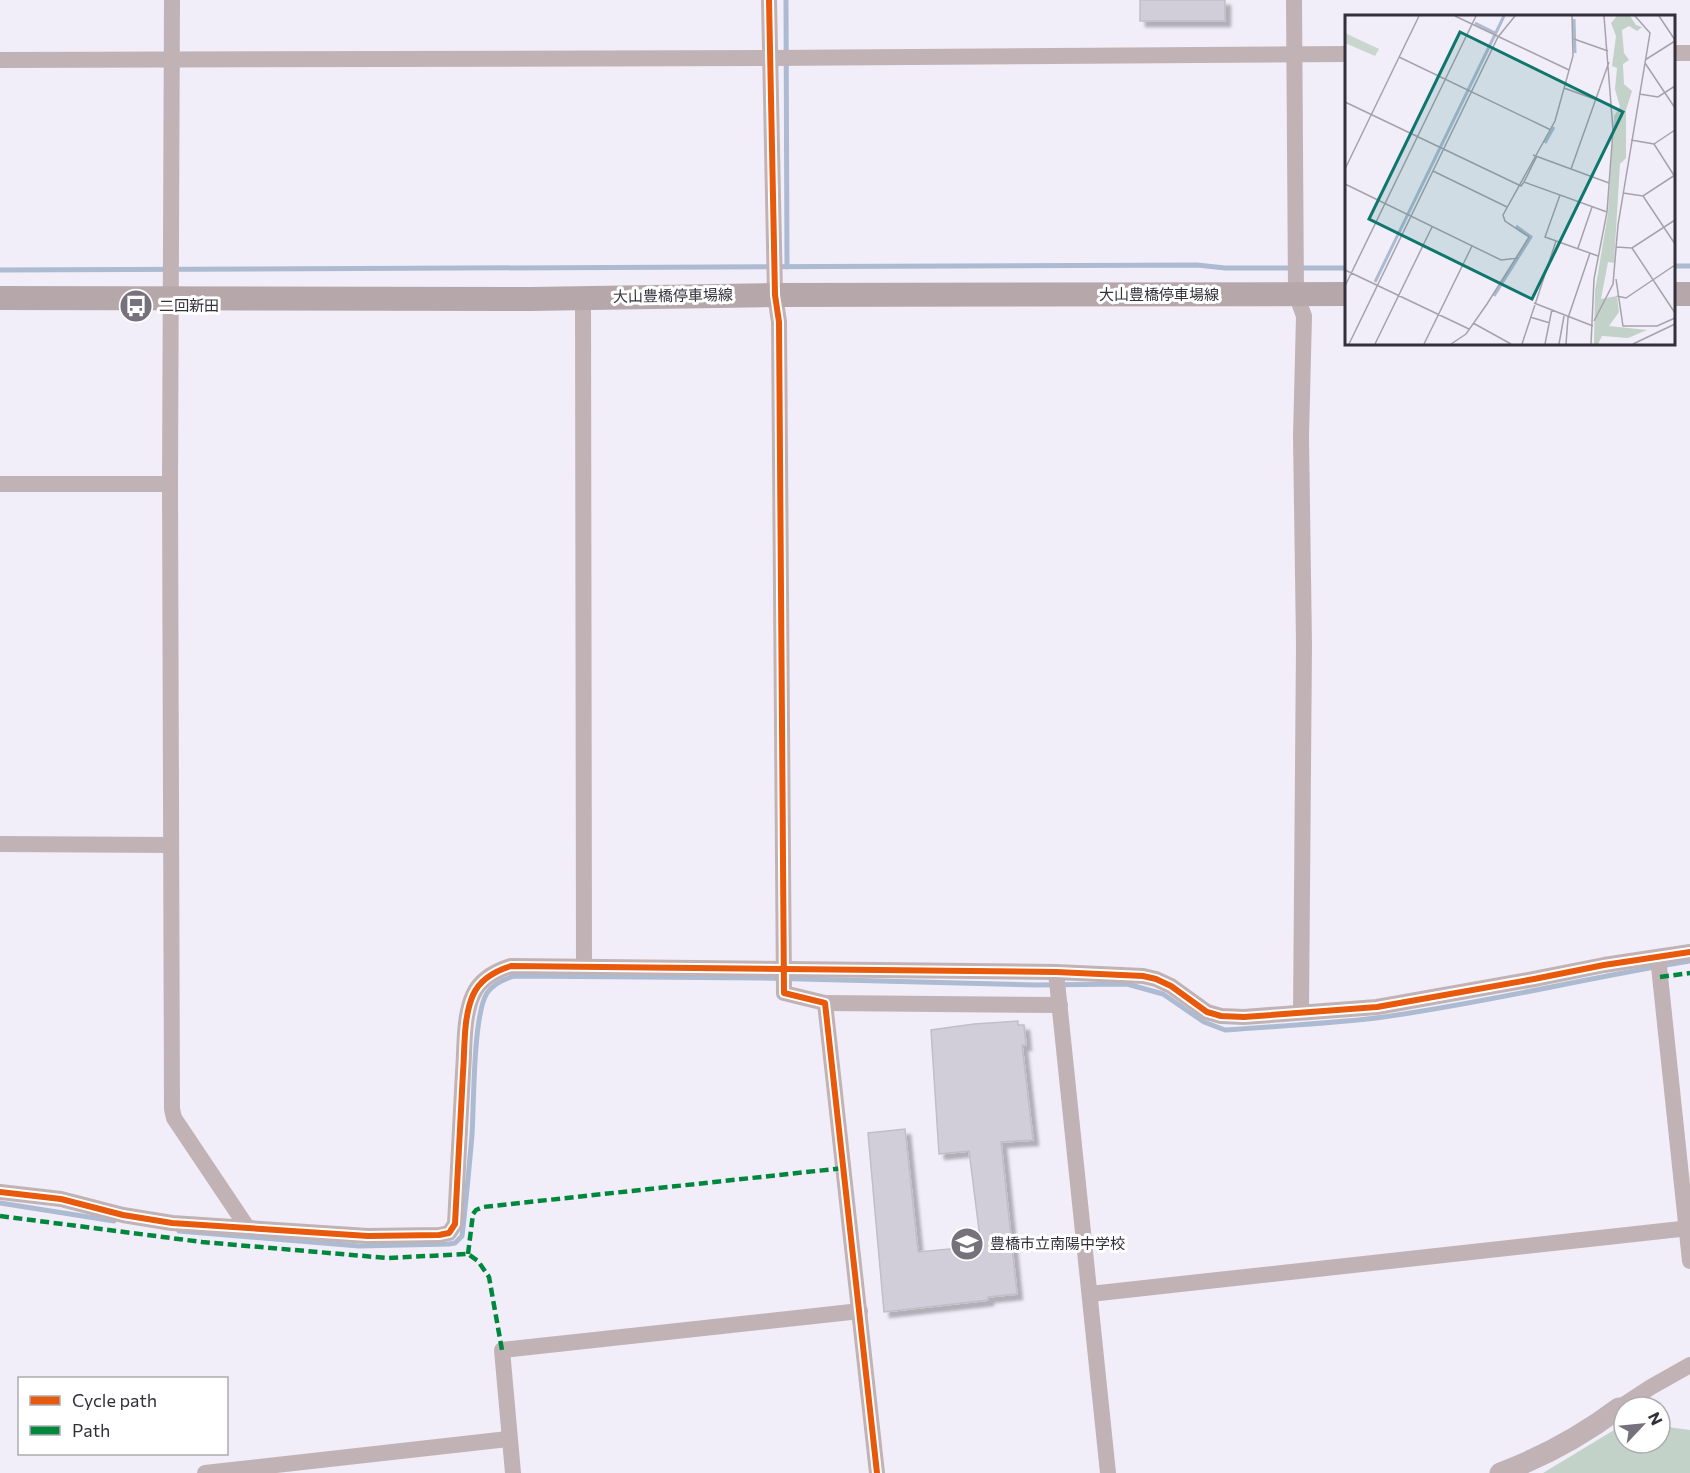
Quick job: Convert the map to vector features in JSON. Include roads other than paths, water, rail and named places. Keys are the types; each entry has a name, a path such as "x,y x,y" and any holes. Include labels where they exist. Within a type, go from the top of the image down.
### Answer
{"main road":[{"name":"大山豊橋停車場線","path":"0,298 530,299 775,287 1296,274 1345,293"}],"street":[{"path":"172,0 170,484 172,1109 174,1118 247,1227"},
{"path":"770,0 774,255 779,322 784,993 825,1003 1059,999"},
{"path":"1294,0 1296,274 1304,316 1301,436 1304,645 1301,1012"},
{"path":"0,60 1345,54"},
{"path":"583,297 584,965"},
{"path":"0,484 170,484"},
{"path":"0,844 171,845"},
{"path":"0,1192 61,1199 123,1215 172,1223 368,1236 449,1233 455,1224 465,1040 472,997 479,984 497,970 512,966 784,967 1056,972 1143,976 1171,986 1206,1012 1221,1016 1377,1007 1690,951"},
{"path":"1658,957 1690,1261"},
{"path":"1056,972 1108,1473"},
{"path":"825,1003 876,1473"},
{"path":"1090,1294 1688,1228"},
{"path":"513,1473 508,1439 502,1350 860,1311"},
{"path":"1639,1395 1690,1365"},
{"path":"1500,1473 1524,1464 1585,1431 1612,1413"},
{"path":"205,1473 508,1439"}],"waterway":[{"path":"786,0 787,267"},
{"path":"0,270 1197,265 1225,268 1345,268"},
{"path":"1675,266 1690,266"},
{"path":"179,1231 359,1246 455,1243 462,1236 472,1135 477,1040 482,1004 492,987 514,976 763,978 1036,985 1127,984 1163,994 1204,1022 1225,1030 1376,1018 1690,961"},
{"path":"0,1203 114,1221"}],"place":[{"name":"二回新田","path":"136,306"},
{"name":"豊橋市立南陽中学校","path":"967,1244"}]}
